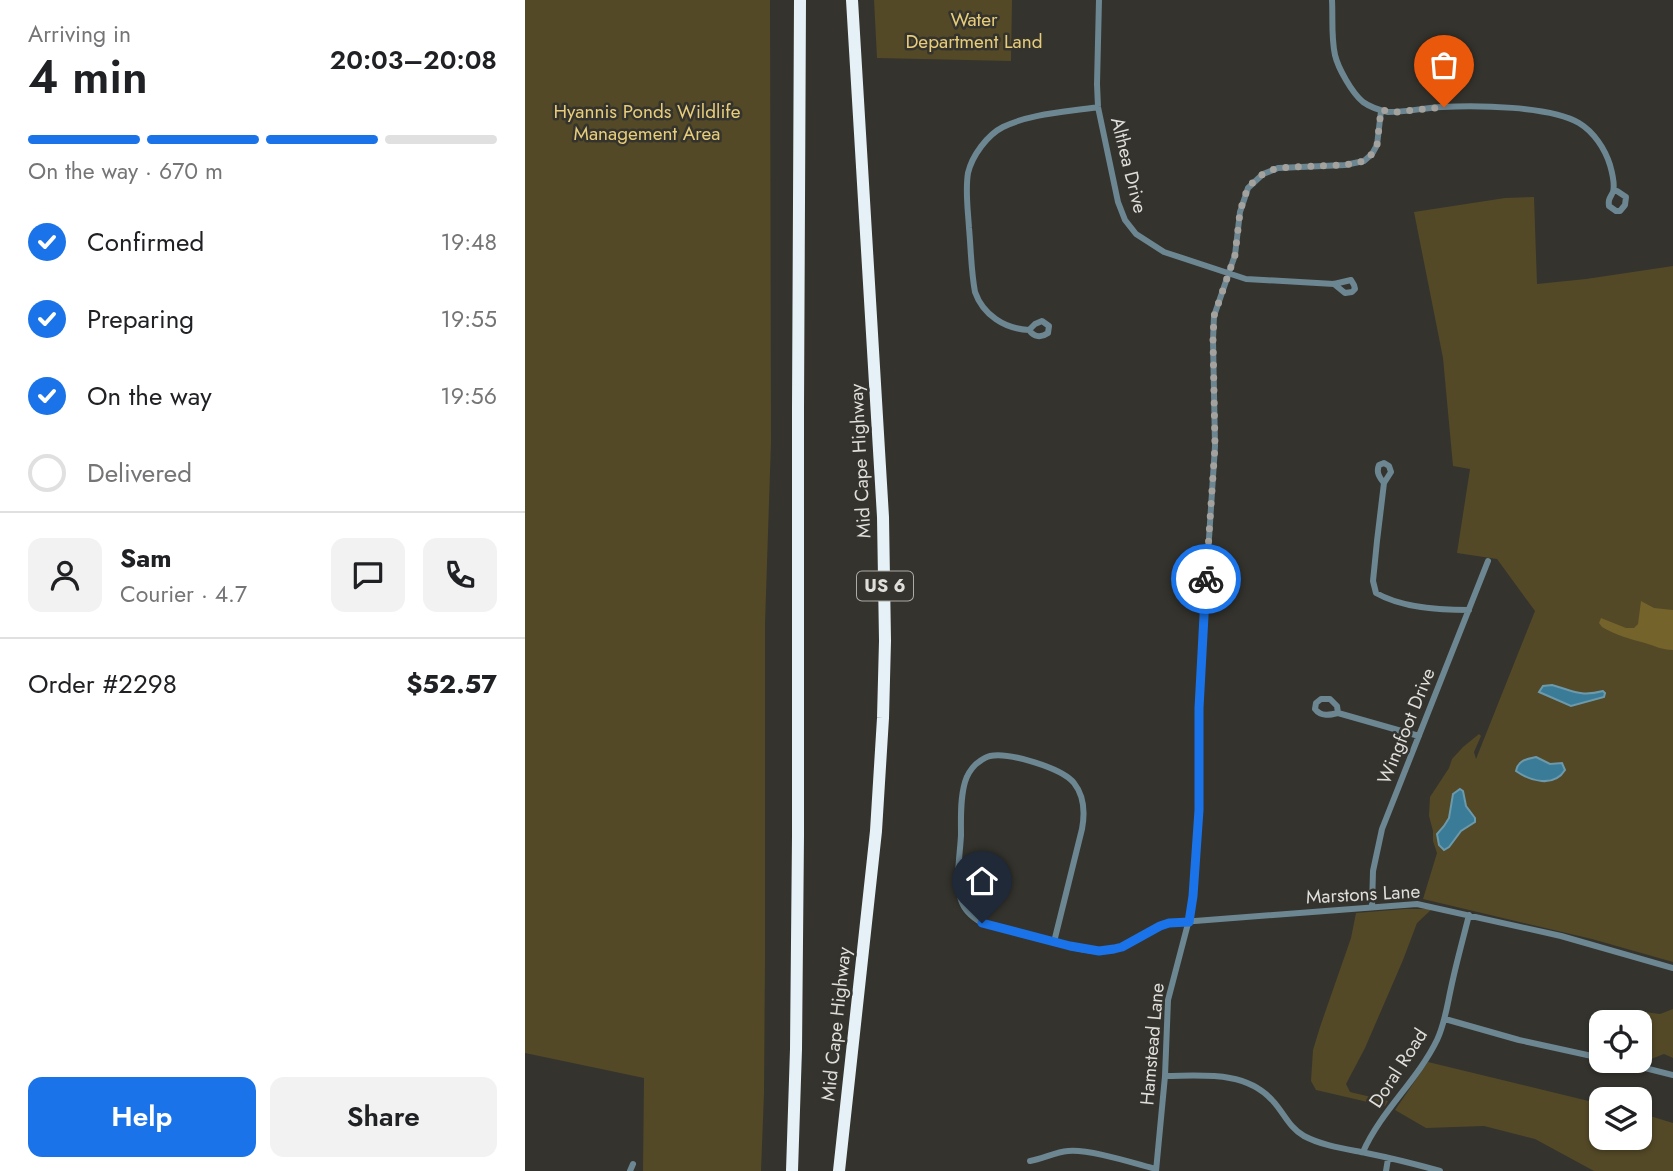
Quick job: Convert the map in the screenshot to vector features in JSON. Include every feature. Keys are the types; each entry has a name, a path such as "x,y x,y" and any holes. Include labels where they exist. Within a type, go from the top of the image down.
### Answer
{"highway":[{"name":"Mid Cape Highway","path":"792,1171 797,969 800,0"},
{"name":"Mid Cape Highway","path":"839,1171 876,831 885,676 883,517 852,0"}],"street":[{"name":"Althea Drive","path":"1099,0 1098,107 1118,202 1130,227 1141,238 1164,252 1228,274 1255,281 1334,284"},
{"path":"1332,0 1337,63 1359,99 1366,104 1396,112 1437,107 1485,107 1563,115 1585,127 1597,140 1610,165 1613,191"},
{"path":"1029,330 1000,323 981,305 975,292 968,202 968,173 971,163 991,137 1004,127 1037,117 1098,107"},
{"name":"Hamstead Lane","path":"1156,1170 1165,1076 1168,1000 1189,922 1193,896 1198,820 1202,646 1215,446 1213,328 1216,309 1235,255 1240,212 1248,188 1263,174 1278,168 1345,165 1364,161 1377,145 1381,110"},
{"path":"1384,482 1373,581 1376,593 1386,599 1406,604 1469,610"},
{"name":"Wingfoot Drive","path":"1372,907 1373,871 1379,838 1488,561"},
{"path":"1338,713 1419,736"},
{"name":"Marstons Lane","path":"1054,942 1082,829 1084,811 1081,795 1069,778 1055,769 1002,755 991,756 977,763 971,770 963,790 959,872 961,902 974,918 982,923 1054,942 1089,950 1114,949 1169,923 1417,904 1561,936 1673,968"},
{"name":"Doral Road","path":"1363,1152 1373,1133 1438,1039 1469,915"},
{"path":"1445,1019 1519,1040 1589,1055"},
{"path":"1652,1070 1673,1075"},
{"path":"1165,1076 1229,1078 1249,1084 1272,1099 1288,1122 1304,1136 1440,1171"},
{"path":"1030,1161 1077,1151 1156,1170"},
{"path":"1386,1171 1388,1159"}],"green space":[{"name":"Hyannis Ponds Wildlife Management Area","path":"525,0 770,0 771,442 765,624 765,959 761,1171 643,1171 644,1078 525,1053"},
{"name":"Water Department Land","path":"874,0 1012,0 1011,61 877,58"},
{"path":"1534,197 1537,284 1673,266 1673,962 1592,939 1423,899 1437,853 1429,816 1430,797 1452,759 1479,734 1481,736 1474,752 1476,759 1535,611 1497,559 1457,553 1470,469 1453,466 1443,358 1414,212 1505,198"},
{"path":"1432,909 1417,923 1365,1048 1346,1084 1350,1092 1388,1101 1385,1106 1316,1090 1311,1081 1313,1050 1351,938 1356,913"},
{"path":"1673,1009 1673,1058 1664,1054 1652,1059 1652,1013 1660,1014"},
{"path":"1428,1062 1589,1101 1589,1150 1652,1150 1652,1117 1673,1123 1673,1171 1594,1171 1535,1139 1484,1126 1426,1128 1395,1110"}],"shaded area":[{"path":"1641,601 1654,608 1673,610 1673,650 1662,649 1612,632 1599,623 1601,618 1626,628 1634,628 1638,624"}],"water":[{"path":"1552,685 1583,693 1605,693 1604,697 1571,706 1539,692 1543,686"},
{"path":"1536,757 1550,764 1562,763 1565,770 1560,776 1548,781 1528,778 1516,771 1521,762"},
{"path":"1460,789 1475,822 1461,831 1444,850 1439,845 1437,834 1449,818 1453,794"}],"way so far":[{"path":"1206,579 1216,420 1214,316 1235,255 1240,212 1248,188 1263,174 1278,168 1345,165 1364,161 1377,145 1381,110 1396,112 1444,107"}],"route":[{"path":"982,923 1099,951 1122,947 1169,923 1189,922 1199,810 1199,708 1206,579"}]}
